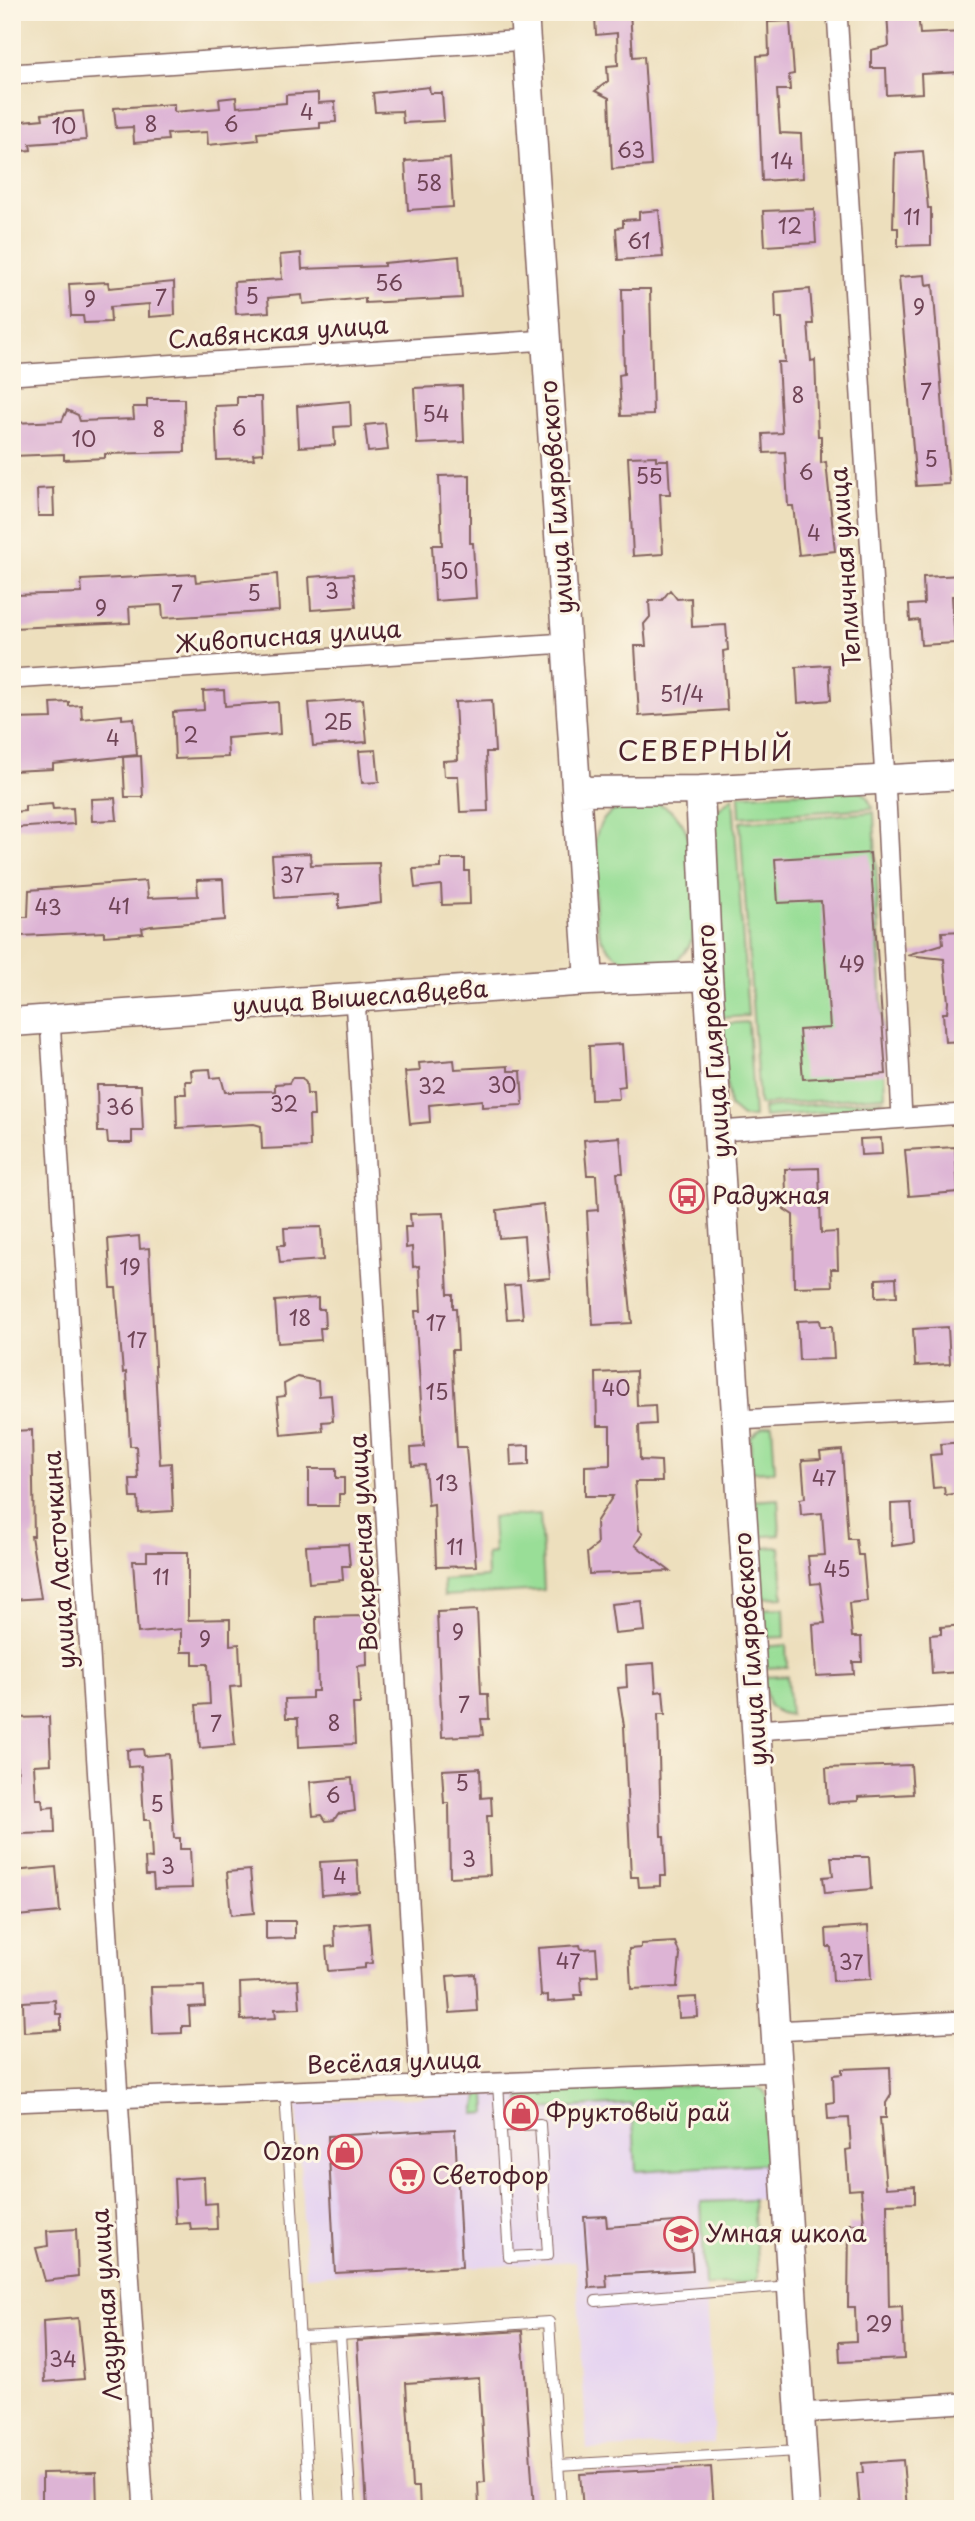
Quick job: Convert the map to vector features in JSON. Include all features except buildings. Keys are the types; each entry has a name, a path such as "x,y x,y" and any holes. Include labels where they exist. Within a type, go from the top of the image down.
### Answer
{"street":[{"name":"улица Гиляровского","path":"524,12 589,981"},
{"name":"Тепличная улица","path":"837,12 885,779 902,1118"},
{"path":"12,74 527,40"},
{"name":"Славянская улица","path":"12,374 547,340"},
{"name":"Живописная улица","path":"12,679 566,643"},
{"path":"577,791 700,790 963,775"},
{"name":"улица Гиляровского","path":"700,790 708,976 806,2509"},
{"name":"улица Вышеславцева","path":"12,1022 589,981 708,976"},
{"name":"Воскресная улица","path":"355,998 420,2086"},
{"name":"улица Ласточкина","path":"50,1020 118,2098"},
{"path":"720,1131 963,1114"},
{"path":"737,1420 963,1408"},
{"path":"757,1730 963,1716"},
{"path":"775,2031 963,2021"},
{"name":"Весёлая улица","path":"12,2102 776,2072"},
{"name":"Лазурная улица","path":"118,2098 144,2509"},
{"path":"800,2413 963,2403"}],"lane":[{"path":"498,2084 500,2126 509,2258 548,2255 540,2124 500,2126"},
{"path":"285,2091 310,2509"},
{"path":"596,2301 791,2286"},
{"path":"300,2337 549,2322 561,2509"},
{"path":"340,2335 351,2509"},
{"path":"558,2465 802,2451"}],"shaded area":[{"path":"748,2083 764,2090 775,2198 701,2203 714,2443 587,2450 576,2261 306,2276 297,2103"}],"green space":[{"path":"859,790 866,795 873,808 740,817 739,795"},
{"path":"733,797 748,1016 721,1018 714,813"},
{"path":"652,801 676,815 688,836 695,916 694,932 688,947 668,964 654,967 626,962 604,943 597,924 594,872 595,841 605,818 616,809"},
{"path":"874,812 885,1096 759,1105 740,822"},
{"path":"748,1022 754,1117 742,1117 729,1106 721,1024"},
{"path":"883,1100 871,1108 764,1117 763,1108"},
{"path":"772,1425 775,1471 750,1472 751,1437 762,1427"},
{"path":"778,1499 780,1535 754,1537 752,1501"},
{"path":"540,1514 544,1590 444,1596 443,1580 487,1577 486,1554 494,1553 492,1517"},
{"path":"780,1547 783,1597 758,1598 755,1548"},
{"path":"784,1608 785,1637 760,1638 758,1609"},
{"path":"786,1645 787,1667 762,1668 761,1647"},
{"path":"787,1676 790,1715 780,1713 769,1706 762,1677"},
{"path":"748,2083 763,2090 768,2097 772,2163 636,2171 632,2104 520,2110 520,2099 525,2092"},
{"path":"478,2095 486,2095 487,2113 475,2114"},
{"path":"753,2200 758,2277 755,2282 705,2286 701,2202"}],"place":[{"name":"Радужная","path":"687,1196"},
{"name":"Фруктовый рай","path":"521,2113"},
{"name":"Ozon","path":"345,2152"},
{"name":"Светофор","path":"407,2176"},
{"name":"Умная школа","path":"681,2234"}],"district":[{"name":"СЕВЕРНЫЙ","path":"706,751"}]}
